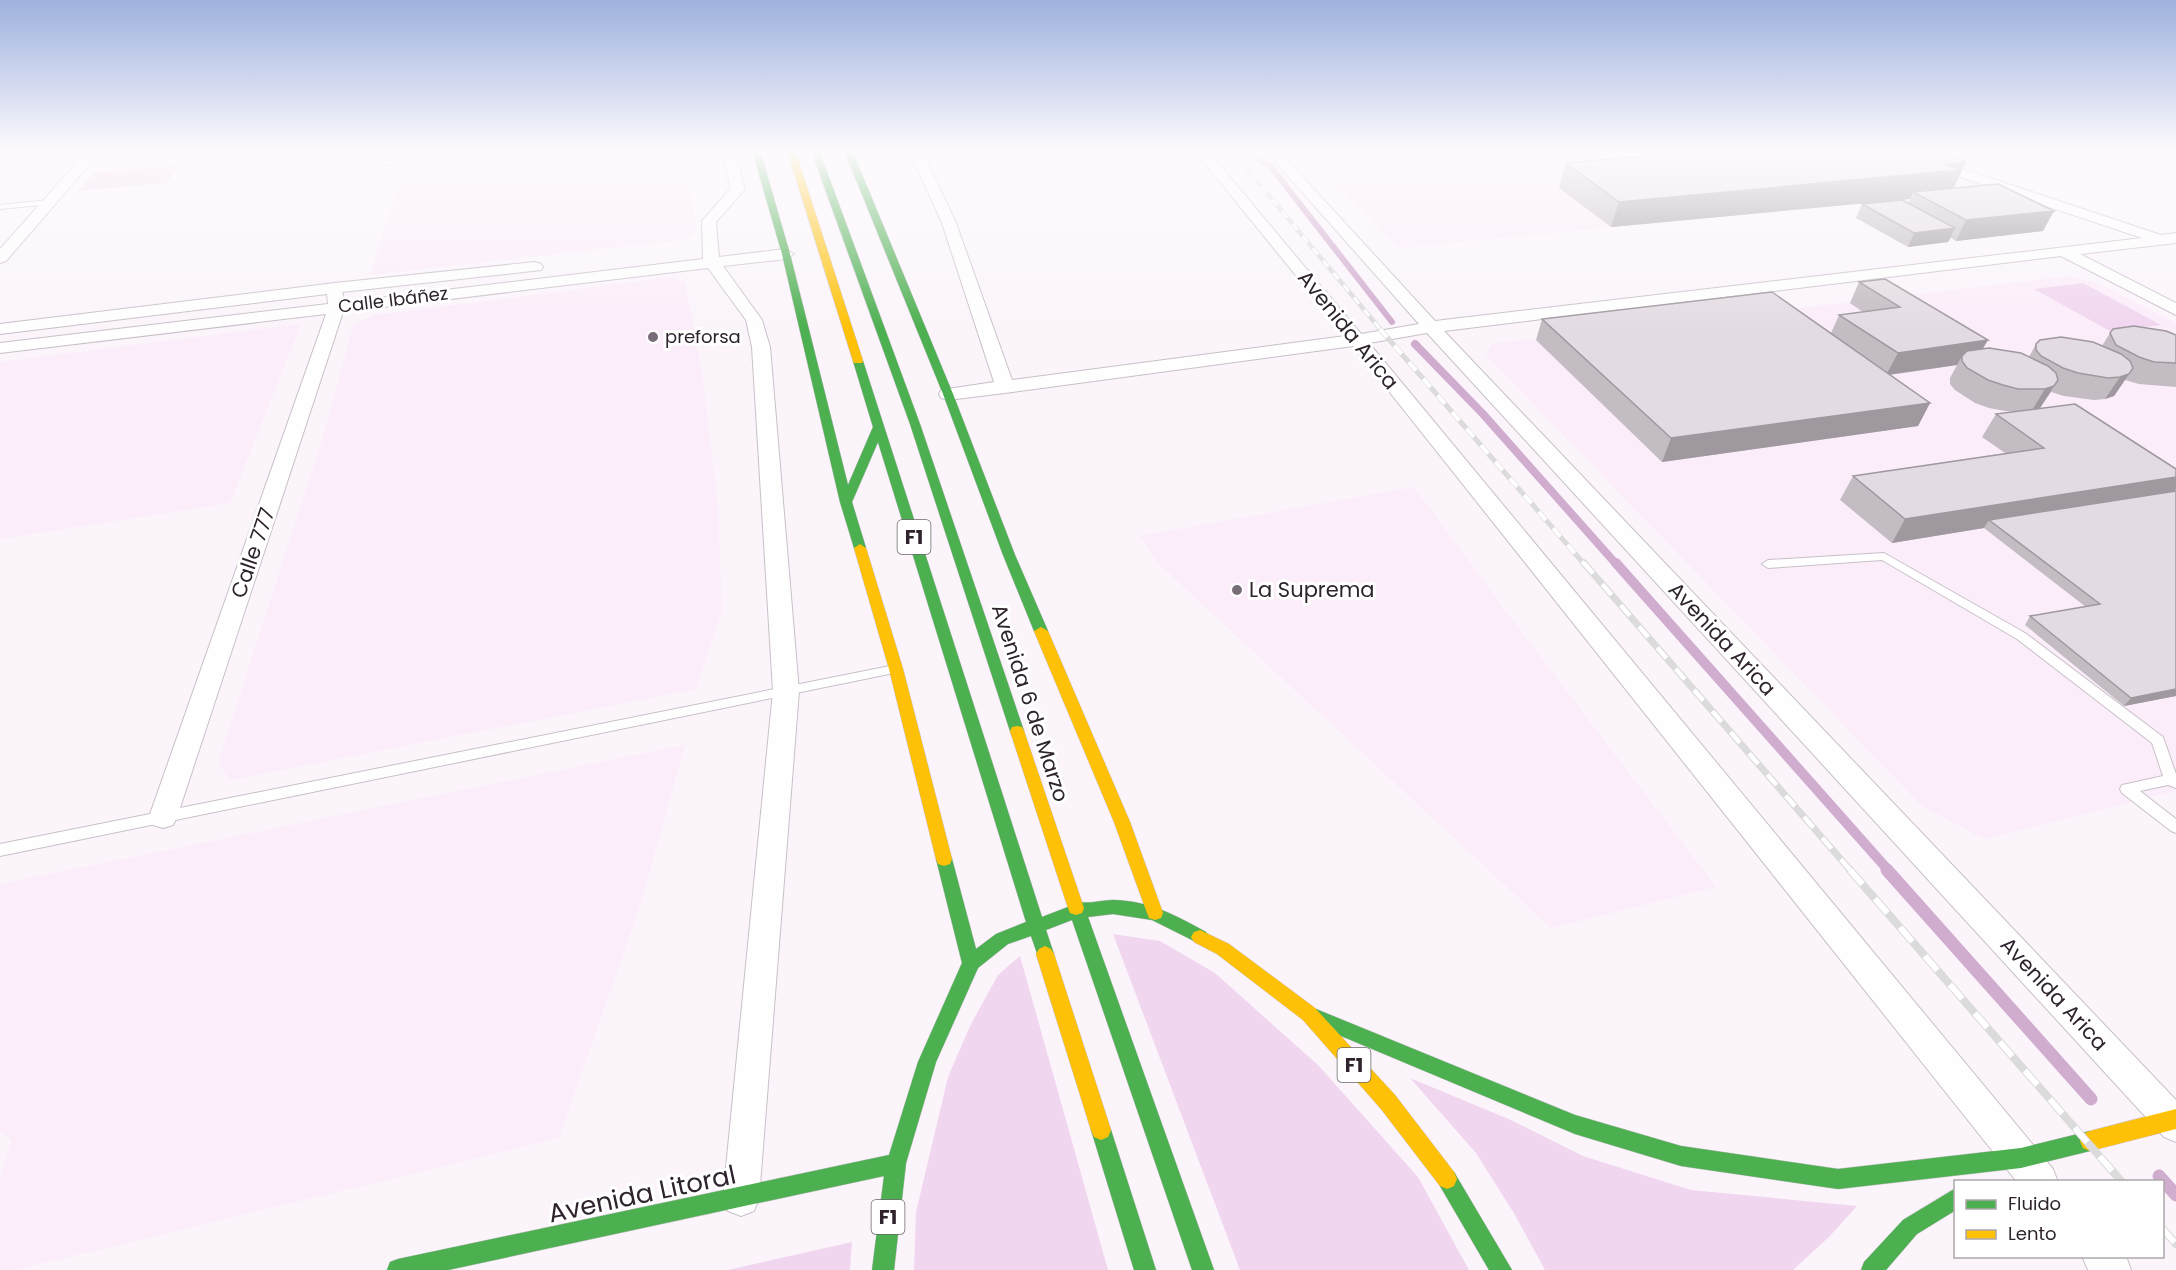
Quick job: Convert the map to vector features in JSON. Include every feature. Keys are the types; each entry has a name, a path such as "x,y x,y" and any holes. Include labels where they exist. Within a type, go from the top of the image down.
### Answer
{"main road":[{"path":"773,209 846,502 896,669 971,963"},
{"name":"F1","path":"810,209 1145,1270"},
{"name":"Avenida 6 de Marzo","path":"836,209 915,424 1077,911 1203,1270"},
{"name":"Avenida 6 de Marzo","path":"872,209 948,394 1009,555 1122,822 1155,913"},
{"path":"846,502 879,427"},
{"name":"F1","path":"883,1270 896,1164 927,1062 971,963 1002,939 1037,925 1077,911 1113,907 1155,913 1223,949 1309,1014 1388,1102 1445,1177 1501,1270"},
{"path":"1309,1014 1575,1124 1681,1156 1838,1179 2020,1158 2174,1122"},
{"path":"1992,1176 2020,1158"},
{"name":"Avenida Litoral","path":"398,1270 896,1164"},
{"path":"1872,1270 1910,1227 1954,1199"}],"street":[{"path":"0,258 44,209"},
{"path":"720,209 710,221 710,256 754,320 761,347 786,692 741,1198"},
{"path":"943,209 1005,387"},
{"name":"Avenida Arica","path":"1249,209 2038,1180"},
{"name":"Avenida Arica","path":"1325,209 1431,327 2174,1122"},
{"path":"2088,209 2171,234"},
{"path":"948,394 1357,340 1431,327 2062,251 2171,234"},
{"name":"Calle Ibáñez","path":"0,329 336,297 784,247"},
{"path":"2062,251 2176,310"},
{"name":"Calle Ibáñez","path":"580,262 710,256"},
{"name":"Calle Ibáñez","path":"0,348 557,265"},
{"name":"Calle 777","path":"163,817 336,297"},
{"path":"2102,1258 2112,1270"}],"lane":[{"path":"1768,564 1884,556 2021,636 2157,740 2173,782 2127,789 2176,827"},
{"path":"0,850 896,669"}],"shaded area":[{"path":"391,209 693,209 697,230 683,240 370,275"},
{"path":"1360,209 1798,209 1398,248"},
{"path":"2071,276 2095,282 2176,323 2176,791 1984,839 1922,806 1486,355 1492,344"},
{"path":"672,277 685,282 702,373 718,506 722,612 696,689 230,780 218,763 326,427 353,326 374,315"},
{"path":"2083,283 2161,325 2110,331 2034,289"},
{"path":"301,324 230,503 0,539 0,362"},
{"path":"1414,487 1716,887 1551,928 1159,564 1140,536"},
{"path":"685,745 641,903 559,1138 15,1270 0,1270 0,1177 12,1140 0,1131 0,884"},
{"path":"1113,934 1160,941 1215,973 1318,1065 1418,1177 1469,1270 1240,1270"},
{"path":"1020,956 1108,1270 914,1270 916,1212 948,1077 970,1026 998,975"},
{"path":"1410,1078 1511,1120 1583,1156 1691,1190 1857,1206 1829,1237 1793,1270 1545,1270 1515,1215 1476,1153"},
{"path":"852,1242 850,1270 728,1270"}],"building":[{"path":"1871,209 1920,209 1955,228 1914,233"},
{"path":"1946,209 2054,211 1966,220"},
{"path":"1885,279 1988,340 1898,353 1839,315 1900,307 1859,282"},
{"path":"1772,292 1930,403 1671,438 1542,319"},
{"path":"2134,326 2166,331 2176,335 2176,363 2154,362 2116,345 2110,333 2113,329"},
{"path":"2061,337 2093,342 2121,354 2130,361 2133,368 2129,374 2120,377 2108,378 2078,373 2041,356 2036,350 2036,344 2040,340"},
{"path":"1989,348 2021,353 2048,366 2056,373 2058,380 2054,386 2045,389 2018,389 1988,380 1967,368 1962,361 1962,356 1967,351"},
{"path":"2075,404 2176,469 2176,477 1905,519 1853,476 2044,448 1996,414"},
{"path":"2176,491 2176,689 2131,698 2030,616 2100,604 1989,520"}],"waterway":[{"path":"1304,209 1392,322"},
{"path":"1415,344 1483,414 1617,565"},
{"path":"1616,563 1889,871"},
{"path":"1887,870 2091,1099"},
{"path":"2159,1176 2163,1180"},
{"path":"2164,1182 2176,1195"}],"railway":[{"path":"1280,209 1381,330"},
{"path":"1380,329 1585,565"},
{"path":"1584,563 1851,871"},
{"path":"1850,870 2120,1180"},
{"path":"2164,1230 2176,1244"}],"traffic: fast":[{"path":"773,209 846,502 860,548"},
{"path":"837,209 915,424 1017,731"},
{"path":"872,209 1041,631"},
{"path":"858,361 1045,954"},
{"path":"846,502 879,427"},
{"path":"944,859 971,963"},
{"path":"883,1270 896,1163 927,1062 971,963 1002,939 1077,911 1113,907 1155,913 1200,937"},
{"path":"1076,908 1203,1270"},
{"path":"1316,1017 1575,1124 1681,1156 1838,1179 2021,1158 2090,1141"},
{"path":"1101,1130 1145,1270"},
{"path":"398,1270 896,1163"},
{"path":"1447,1179 1501,1270"},
{"path":"1872,1270 1910,1227 1954,1199"}],"traffic: slow":[{"path":"810,209 858,361"},
{"path":"860,548 896,669 944,859"},
{"path":"1041,631 1122,822 1155,913"},
{"path":"1017,731 1076,908"},
{"path":"1200,937 1223,949 1309,1014 1388,1102 1447,1179"},
{"path":"1045,954 1101,1130"},
{"path":"2090,1141 2176,1119"}],"place":[{"name":"preforsa","path":"653,337"},
{"name":"La Suprema","path":"1237,590"}]}
